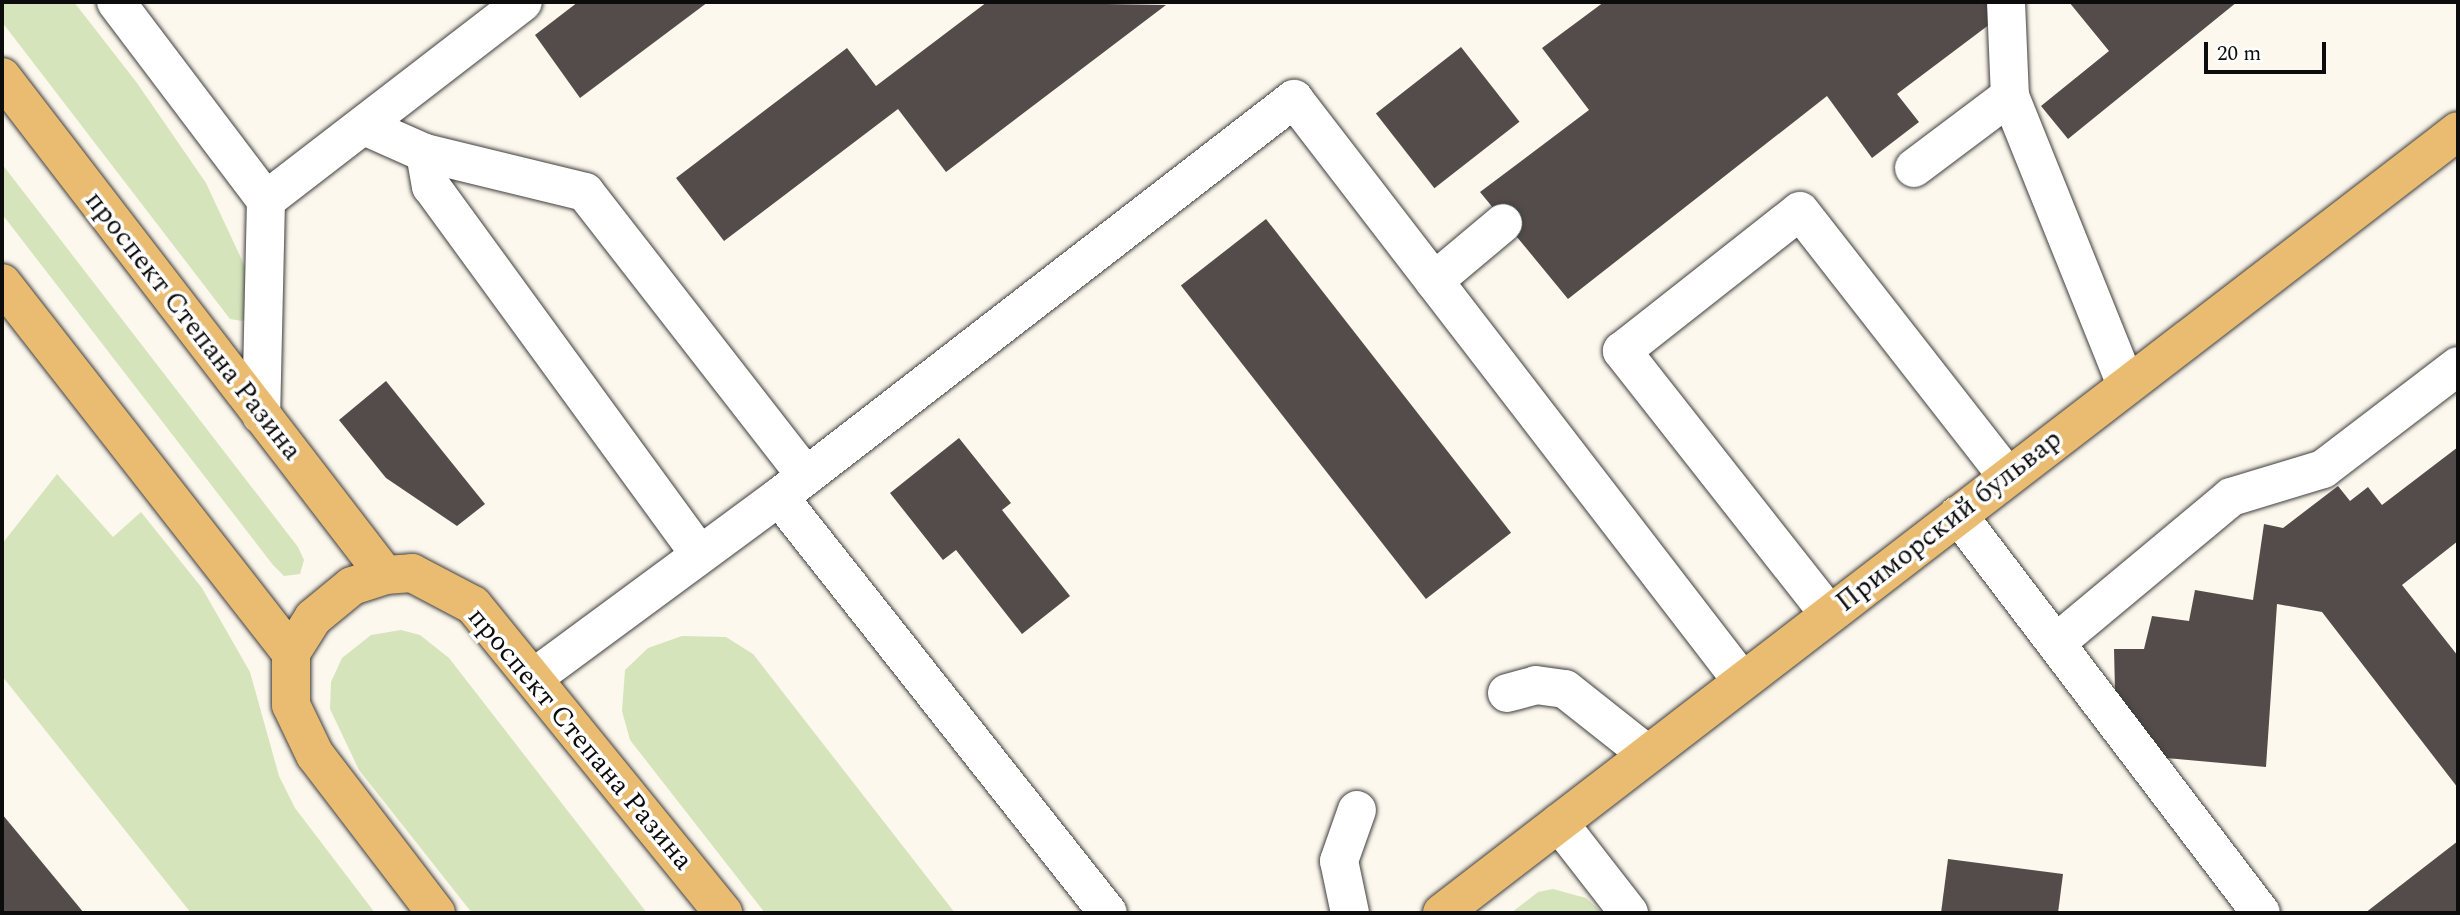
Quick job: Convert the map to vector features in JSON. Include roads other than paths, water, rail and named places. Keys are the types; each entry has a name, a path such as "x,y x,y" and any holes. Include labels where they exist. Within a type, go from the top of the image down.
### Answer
{"main road":[{"name":"проспект Степана Разина","path":"2,77 385,575"},
{"name":"Приморский бульвар","path":"1442,913 2458,131"},
{"path":"3,287 291,653 291,705 315,755 436,913"},
{"name":"проспект Степана Разина","path":"291,653 313,618 352,586 385,575 412,573 444,584 474,605 536,676 723,913"}],"lane":[{"path":"116,2 266,200 261,415"},
{"path":"266,200 523,2"},
{"path":"2006,2 2010,96 2126,385"},
{"path":"1914,168 2010,96"},
{"path":"536,676 792,486 1294,99 1742,681"},
{"path":"364,125 425,153 585,192 792,486 1108,913"},
{"path":"425,153 431,186 699,554"},
{"path":"1829,614 1622,351 1800,211 2007,476"},
{"path":"1434,281 1503,223"},
{"path":"2056,643 2231,497 2323,469 2458,366"},
{"path":"1958,515 2261,913"},
{"path":"1507,693 1536,685 1565,689 1647,754"},
{"path":"1350,913 1339,862 1356,810"},
{"path":"1559,823 1629,913"}]}
